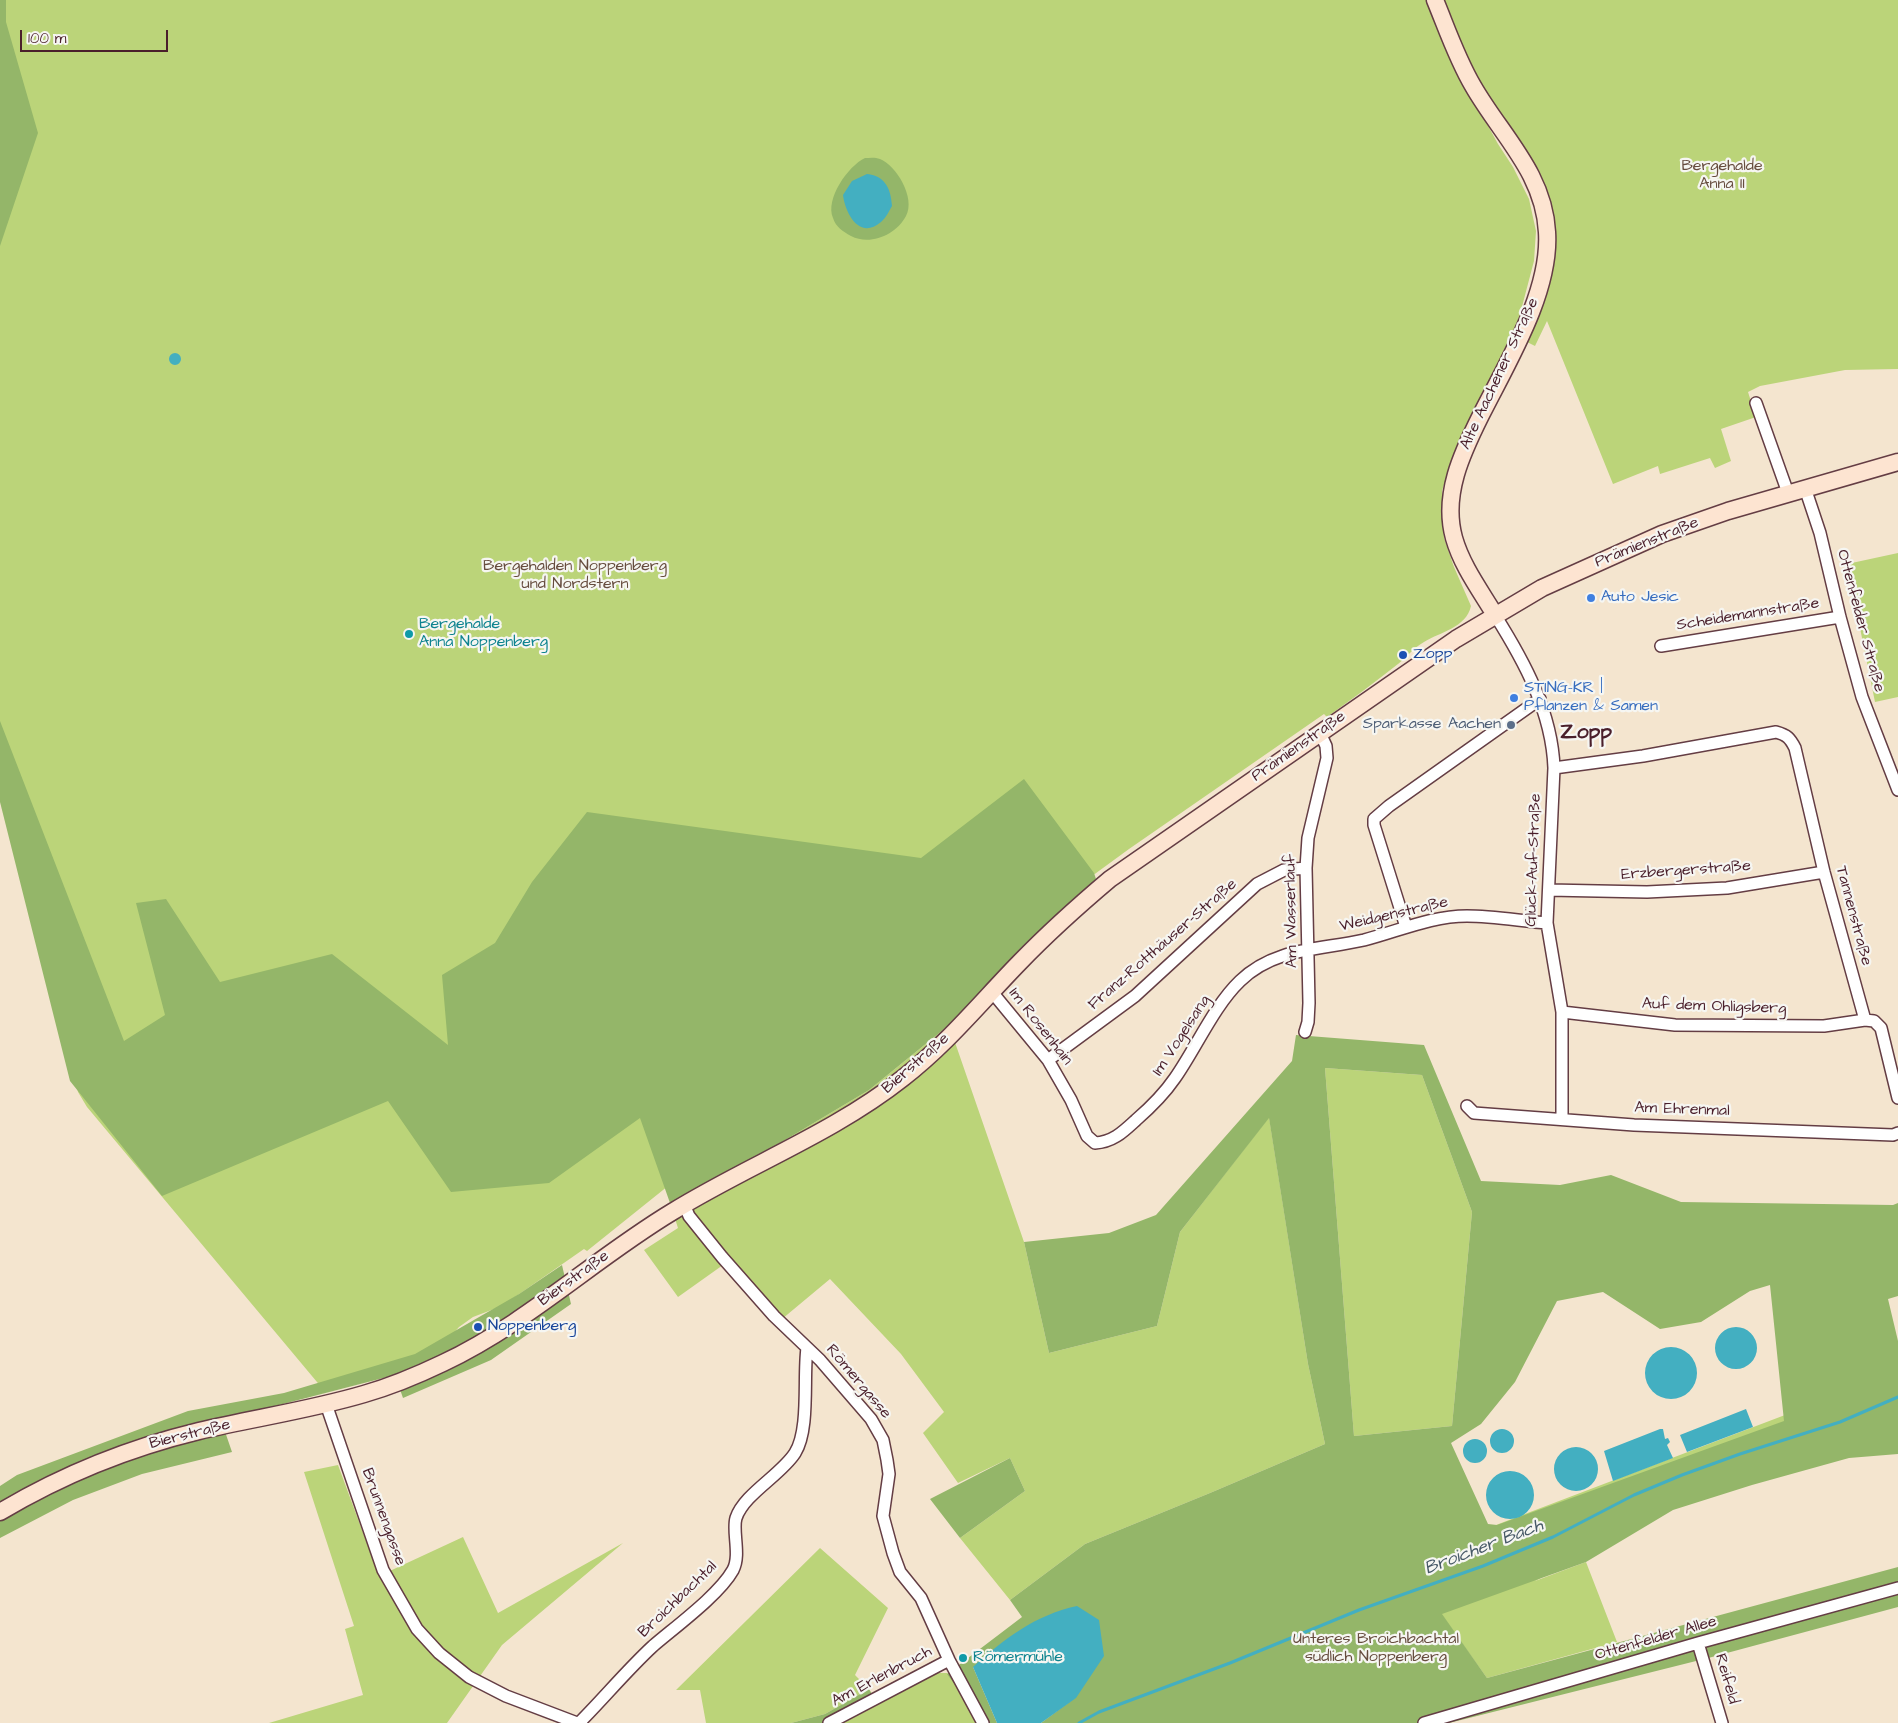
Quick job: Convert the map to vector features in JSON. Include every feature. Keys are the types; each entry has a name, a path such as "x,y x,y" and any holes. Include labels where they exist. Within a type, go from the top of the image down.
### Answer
{"main road":[{"name":"Alte Aachener Straße","path":"1434,0 1472,84 1485,106 1528,167 1540,191 1548,233 1544,269 1534,304 1465,448 1453,484 1451,513 1454,537 1462,561 1495,615"},
{"name":"Prämienstraße","path":"968,1017 1079,906 1110,879 1441,649 1495,615 1557,580 1638,544 1728,511 1898,462"},
{"name":"Bierstraße","path":"0,1512 90,1466 134,1450 196,1432 365,1394 404,1380 447,1361 484,1340 533,1308 620,1246 684,1204 858,1111 903,1078 968,1017"}],"street":[{"path":"1756,403 1788,493"},
{"name":"Ottenfelder Straße","path":"1805,488 1820,533 1862,697 1898,790"},
{"name":"Glück-Auf-Straße","path":"1495,615 1521,660 1540,699 1553,747 1554,768 1547,923 1562,1012 1562,1119"},
{"name":"Scheidemannstraße","path":"1661,646 1840,617"},
{"path":"1406,927 1374,825 1374,819 1389,806 1540,699"},
{"name":"Tannenstraße","path":"1554,768 1643,756 1776,732 1785,734 1795,748 1824,872 1865,1020"},
{"name":"Am Wasserlauf","path":"1305,1032 1308,1022 1309,1003 1306,868 1308,838 1327,758 1326,746 1320,733"},
{"name":"Franz-Rotthäuser-Straße","path":"1048,1060 1135,996 1257,884 1284,870 1306,868"},
{"name":"Erzbergerstraße","path":"1549,890 1647,892 1727,888 1824,872"},
{"name":"Weidgenstraße","path":"1308,949 1364,940 1438,918 1468,916 1547,923"},
{"name":"Im Vogelsang","path":"1087,1136 1095,1143 1108,1142 1130,1126 1157,1101 1175,1078 1224,1000 1240,981 1271,959 1308,949"},
{"name":"Im Rosenhain","path":"992,992 1048,1060 1071,1100 1087,1136"},
{"name":"Auf dem Ohligsberg","path":"1562,1012 1676,1026 1824,1026 1865,1020"},
{"path":"1865,1020 1874,1021 1881,1028 1898,1098"},
{"name":"Am Ehrenmal","path":"1467,1106 1474,1113 1634,1125 1893,1135 1898,1132"},
{"name":"Römergasse","path":"684,1204 689,1216 722,1257 774,1316 820,1360 871,1419 883,1440 889,1474 883,1516 893,1554 900,1572 921,1598 949,1660 983,1723"},
{"name":"Broichbachtal","path":"578,1723 652,1647 719,1588 733,1570 736,1555 736,1518 747,1501 787,1464 796,1452 806,1403 805,1362 807,1348"},
{"name":"Brunnengasse","path":"326,1404 383,1570 418,1629 439,1653 469,1677 506,1696 578,1723"},
{"name":"Ottenfelder Allee","path":"1424,1723 1698,1643 1898,1588"},
{"name":"Reifeld","path":"1698,1643 1722,1723"},
{"name":"Am Erlenbruch","path":"829,1723 949,1660"}],"green space":[{"name":"Bergehalden Noppenberg und Nordstern","path":"0,0 1431,0 1464,82 1498,144 1513,167 1529,199 1536,231 1534,261 1519,318 1451,462 1442,491 1444,538 1471,606 1464,620 1420,644 1398,664 1327,717 1324,714 1129,849 673,1182 587,1251 584,1249 502,1306 473,1317 459,1327 446,1342 383,1370 322,1388 87,1107 78,1092 0,764"},
{"path":"0,0 6,0 6,22 38,133 0,246"},
{"name":"Bergehalde Anna II","path":"1442,0 1898,0 1898,369 1845,370 1760,386 1748,392 1756,417 1721,429 1731,461 1715,468 1710,458 1660,474 1658,466 1613,484 1547,321 1535,346 1527,342 1552,230 1475,79"},
{"path":"865,158 880,159 886,162 903,183 908,200 906,216 896,229 882,237 866,240 851,236 840,228 834,221 831,210 835,193 845,175"},
{"path":"1898,553 1898,697 1875,702 1847,564"},
{"path":"0,721 124,1041 165,1015 136,903 166,899 220,982 332,954 448,1045 442,975 495,943 532,882 587,812 921,858 1024,779 1094,873 1096,879 1021,948 949,1025 869,1090 755,1158 670,1203 640,1118 549,1183 451,1192 388,1101 162,1196 70,1081 0,802"},
{"path":"949,1025 1024,1242 1049,1353 1157,1326 1180,1232 1269,1117 1308,1364 1325,1444 1085,1544 1010,1600 960,1538 1025,1491 1010,1458 958,1483 923,1433 944,1412 901,1354 830,1279 776,1324 723,1265 678,1297 644,1250 678,1228 670,1203 755,1158 869,1090"},
{"name":"Unteres Broichbachtal südlich Noppenberg","path":"1296,1035 1424,1045 1481,1181 1560,1185 1611,1175 1681,1202 1893,1205 1898,1203 1898,1296 1888,1299 1898,1341 1898,1454 1849,1458 1752,1485 1673,1510 1586,1562 1442,1614 1487,1678 1898,1567 1898,1607 1712,1657 1449,1723 1041,1723 1076,1697 973,1667 997,1723 983,1723 947,1674 1022,1617 1010,1600 1085,1544 1325,1444 1308,1364 1269,1118 1180,1232 1157,1326 1049,1353 1024,1242 1109,1233 1156,1215 1292,1061","holes":["1325,1068 1422,1075 1472,1212 1452,1426 1354,1436","1770,1285 1784,1421 1497,1525 1488,1524 1451,1443 1481,1424 1515,1382 1557,1301 1603,1292 1660,1329 1701,1322 1750,1291"]},
{"path":"1325,1068 1422,1075 1472,1212 1452,1426 1354,1436"},
{"path":"562,1265 571,1304 491,1360 403,1398 395,1375 221,1420 232,1452 142,1474 73,1500 0,1538 0,1486 17,1475 188,1411 284,1393 415,1354 519,1294"},
{"path":"1898,1372 1836,1448 1698,1493 1535,1581 1586,1562 1617,1642 1487,1678 1443,1617 1124,1723 1362,1576"},
{"path":"1010,1458 1025,1491 960,1538 930,1499"},
{"path":"338,1465 379,1576 463,1537 498,1613 623,1543 502,1645 447,1723 269,1723 363,1695 345,1629 354,1626 304,1472"},
{"path":"820,1548 888,1608 855,1675 869,1689 825,1714 791,1723 706,1723 700,1690 676,1690"},
{"path":"938,1673 947,1673 954,1680 983,1723 843,1723"},
{"path":"869,1689 878,1704 843,1723 791,1723 825,1714"}],"water":[{"path":"867,174 883,181 889,189 892,206 881,222 873,227 866,228 854,222 844,202 843,195 852,181"},
{"path":"175,353 181,359 175,365 169,359"},
{"path":"1732,1327 1740,1327 1751,1333 1757,1348 1751,1363 1740,1369 1732,1369 1721,1363 1715,1352 1715,1344 1721,1333"},
{"path":"1671,1347 1681,1349 1689,1355 1695,1363 1697,1373 1695,1383 1689,1391 1681,1397 1671,1399 1661,1397 1653,1391 1647,1383 1645,1373 1647,1363 1653,1355 1661,1349"},
{"path":"1746,1409 1753,1427 1687,1452 1680,1435"},
{"path":"1502,1429 1511,1432 1514,1441 1511,1450 1502,1453 1493,1450 1490,1441 1493,1432"},
{"path":"1663,1429 1665,1439 1668,1438 1670,1442 1667,1445 1673,1458 1613,1481 1604,1451"},
{"path":"1475,1439 1484,1442 1487,1451 1484,1460 1475,1463 1466,1460 1463,1451 1466,1442"},
{"path":"1580,1447 1592,1453 1597,1460 1597,1478 1592,1485 1585,1490 1572,1491 1564,1488 1557,1481 1554,1465 1557,1457 1564,1450"},
{"path":"1505,1471 1515,1471 1527,1478 1534,1490 1534,1500 1527,1512 1515,1519 1505,1519 1497,1515 1490,1508 1486,1500 1486,1490 1490,1482 1497,1475"},
{"path":"1077,1606 1099,1620 1104,1656 1076,1698 1041,1723 997,1723 973,1667 1021,1629 1047,1615"}],"waterway":[{"name":"Broicher Bach","path":"1079,1723 1099,1712 1230,1663 1359,1610 1483,1566 1553,1537 1634,1495 1682,1475 1840,1422 1898,1397"}],"place":[{"name":"Auto Jesic","path":"1591,598"},
{"name":"Bergehalde Anna Noppenberg","path":"409,634"},
{"name":"Zopp","path":"1403,655"},
{"name":"STING-KR | Pflanzen & Samen","path":"1514,698"},
{"name":"Sparkasse Aachen","path":"1511,725"},
{"name":"Noppenberg","path":"478,1327"},
{"name":"Römermühle","path":"963,1658"}],"district":[{"name":"Zopp","path":"1586,734"}]}
